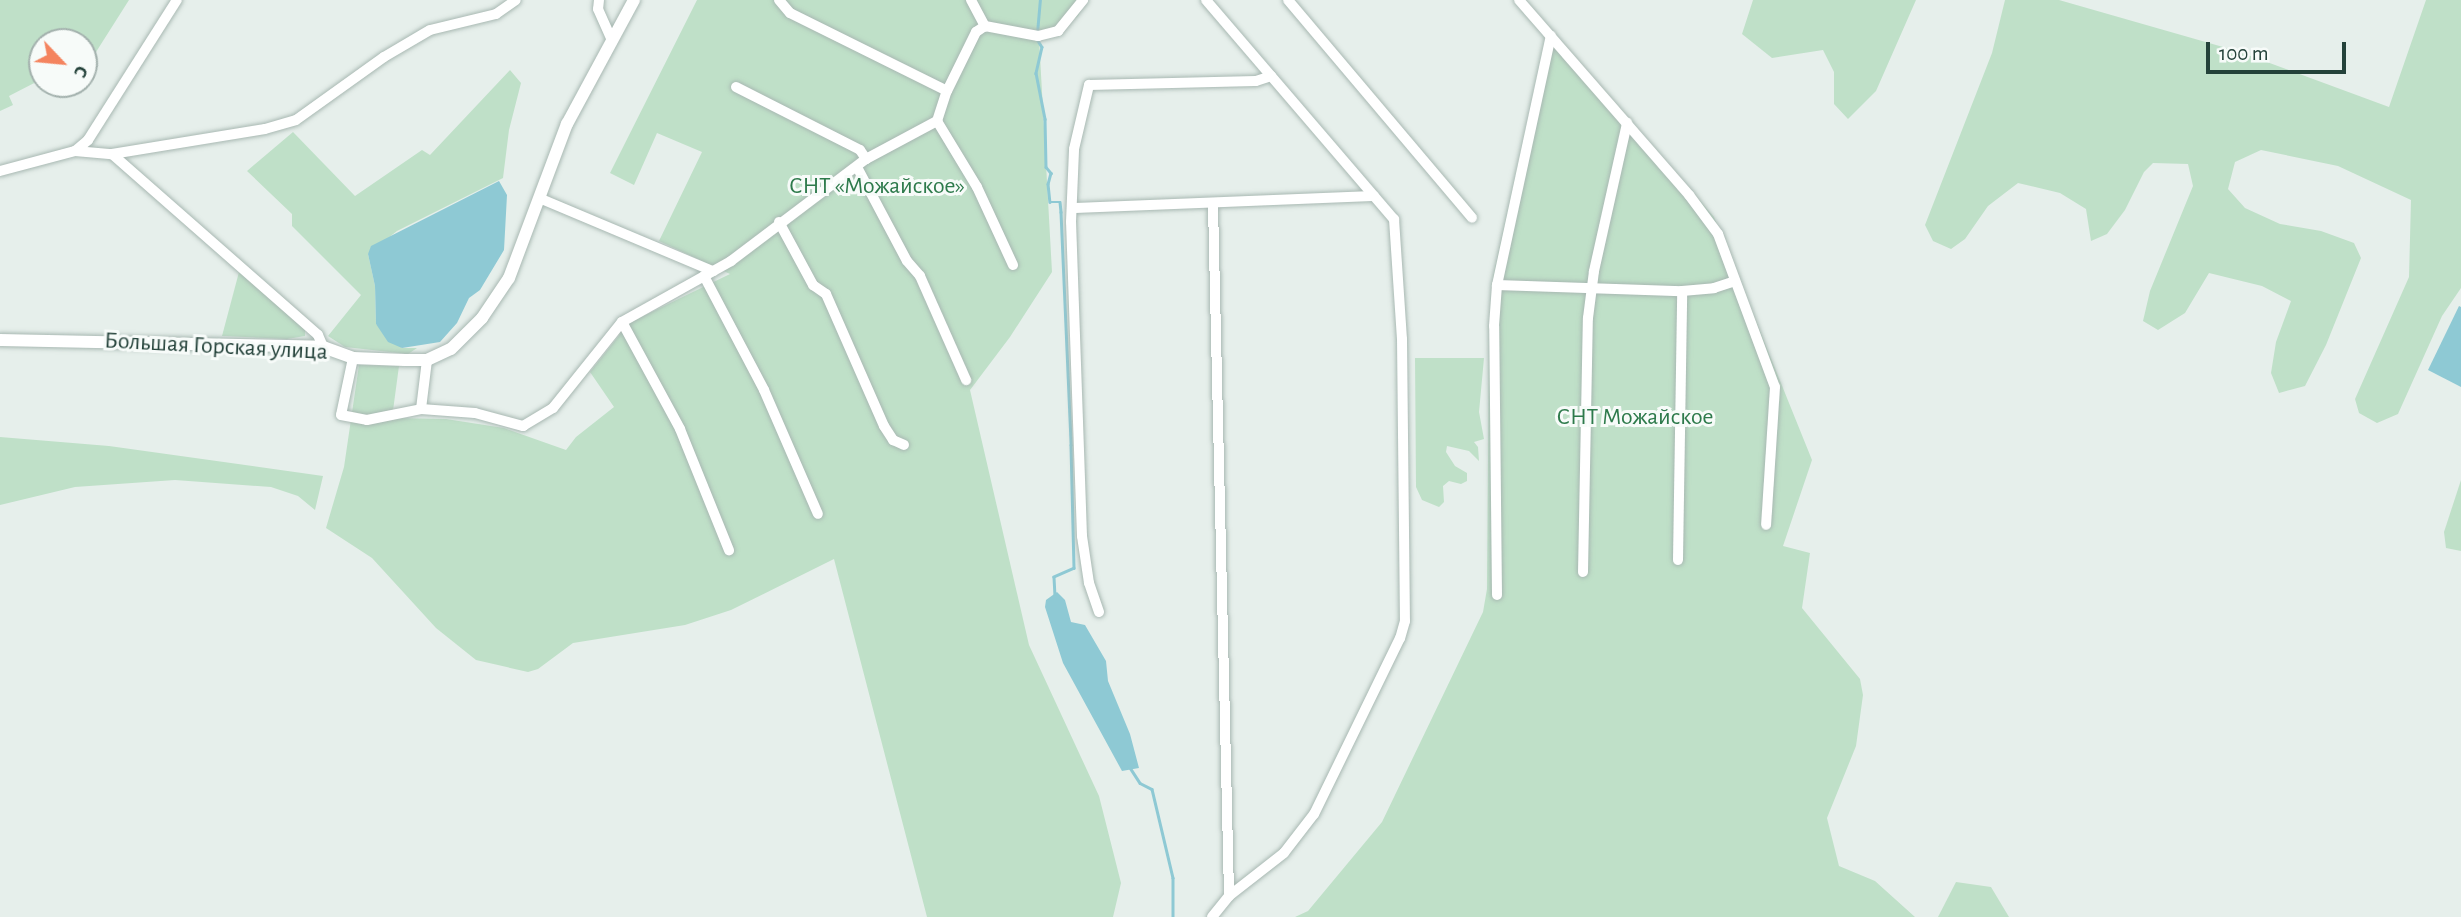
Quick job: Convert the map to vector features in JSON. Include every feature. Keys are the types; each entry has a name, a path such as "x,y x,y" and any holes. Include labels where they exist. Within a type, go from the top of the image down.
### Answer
{"street":[{"path":"75,151 98,126 177,0"},
{"path":"0,171 75,151 112,154 265,129 296,120 384,57 430,30 496,14 516,0"},
{"path":"599,0 598,9 611,38"},
{"path":"421,409 427,360 451,349 482,318 509,278 567,124 611,38 634,0"},
{"path":"779,0 790,13 947,91"},
{"path":"971,0 985,26"},
{"path":"353,358 341,415 367,420 421,409 475,413 523,426 553,408 622,322 731,261 779,222 866,159 937,121 947,91 976,32 985,26 1038,36 1058,31 1083,0"},
{"path":"1206,0 1394,219 1402,338 1405,621 1400,638 1314,814 1284,852 1229,896 1212,917"},
{"path":"1288,0 1472,218"},
{"path":"1519,0 1708,218 1718,234 1733,282 1774,387 1766,525"},
{"path":"1497,595 1494,326 1497,285 1551,36"},
{"path":"1099,612 1088,583 1082,536 1072,235 1074,149 1089,85 1256,81 1271,76"},
{"path":"736,87 860,150 866,159"},
{"path":"937,121 977,187 1013,265"},
{"path":"1583,572 1588,318 1591,287 1627,123"},
{"path":"112,154 318,335 323,347"},
{"path":"857,167 907,261 919,276 966,380"},
{"path":"1074,208 1213,205 1374,196"},
{"path":"538,198 708,273 764,390 818,514"},
{"path":"1213,205 1229,896"},
{"path":"779,222 813,285 826,294 884,426 894,440 904,445"},
{"path":"1497,285 1682,291 1714,288 1733,282"},
{"path":"1678,560 1682,291"},
{"path":"622,322 680,429 729,550"},
{"name":"Большая Горская улица","path":"0,340 323,347 353,358 427,360"}],"green space":[{"path":"0,0 129,0 98,49 98,28 28,28 28,86 9,96 13,105 0,111"},
{"name":"СНТ «Можайское»","path":"697,0 1087,0 1078,16 1056,34 1039,38 1052,272 1010,337 970,390 1029,645 1099,796 1121,883 1113,917 927,917 834,559 731,610 685,625 573,643 538,669 528,672 476,660 436,628 372,558 326,528 344,467 359,365 399,366 392,418 446,419 504,428 566,450 576,437 614,407 590,372 629,323 730,274 659,241 702,152 657,133 634,185 610,173"},
{"path":"1753,0 1916,0 1876,91 1848,119 1834,104 1834,72 1823,50 1772,58 1742,34"},
{"path":"2005,0 2059,0 2237,51 2389,107 2426,0 2461,0 2461,288 2442,316 2398,414 2377,423 2359,413 2355,399 2409,277 2411,200 2338,166 2261,150 2235,162 2228,189 2245,208 2280,224 2321,231 2354,243 2361,258 2326,345 2305,386 2279,393 2271,373 2276,342 2291,301 2262,286 2209,273 2185,313 2158,330 2143,321 2150,291 2193,186 2188,164 2153,163 2144,172 2125,210 2107,234 2091,241 2086,209 2060,193 2018,183 1988,206 1965,239 1951,249 1933,241 1925,225 1992,53"},
{"name":"СНТ Можайское","path":"1553,32 1714,217 1812,460 1783,546 1810,553 1802,608 1860,679 1863,695 1856,746 1827,818 1839,866 1875,881 1915,917 1295,917 1308,911 1382,822 1483,612 1487,589 1489,331 1493,277 1546,38"},
{"path":"510,70 521,83 509,130 503,178 397,231 368,254 375,286 376,324 402,348 417,348 408,354 345,347 328,336 361,295 292,226 292,214 247,171 293,132 355,196 422,150 430,155"},
{"path":"239,272 305,330 305,336 287,339 222,336"},
{"path":"1415,358 1484,358 1479,412 1484,439 1474,442 1478,447 1479,461 1469,451 1447,446 1446,452 1455,466 1467,473 1467,481 1461,484 1449,481 1443,486 1444,502 1439,507 1422,500 1416,487"},
{"path":"0,437 109,446 323,476 315,510 298,496 271,487 175,480 75,487 0,505"},
{"path":"2461,480 2461,551 2446,548 2444,532"},
{"path":"1956,882 1991,887 2009,917 1938,917"}],"water":[{"path":"499,181 507,195 504,250 480,290 469,298 457,323 440,342 402,348 388,342 376,324 375,286 368,254 371,246"},
{"path":"2459,306 2461,307 2461,387 2428,370"},
{"path":"1057,592 1065,600 1071,622 1085,625 1106,661 1108,681 1130,734 1139,768 1122,771 1063,663 1045,607 1046,600"}],"waterway":[{"path":"1037,33 1040,0"},
{"path":"1037,39 1042,47 1036,73 1045,119 1046,167 1051,173 1048,184 1050,202 1060,202 1061,212 1071,445 1074,568 1054,577 1055,594"},
{"path":"1129,766 1140,783 1152,789 1173,878 1173,917"}]}
